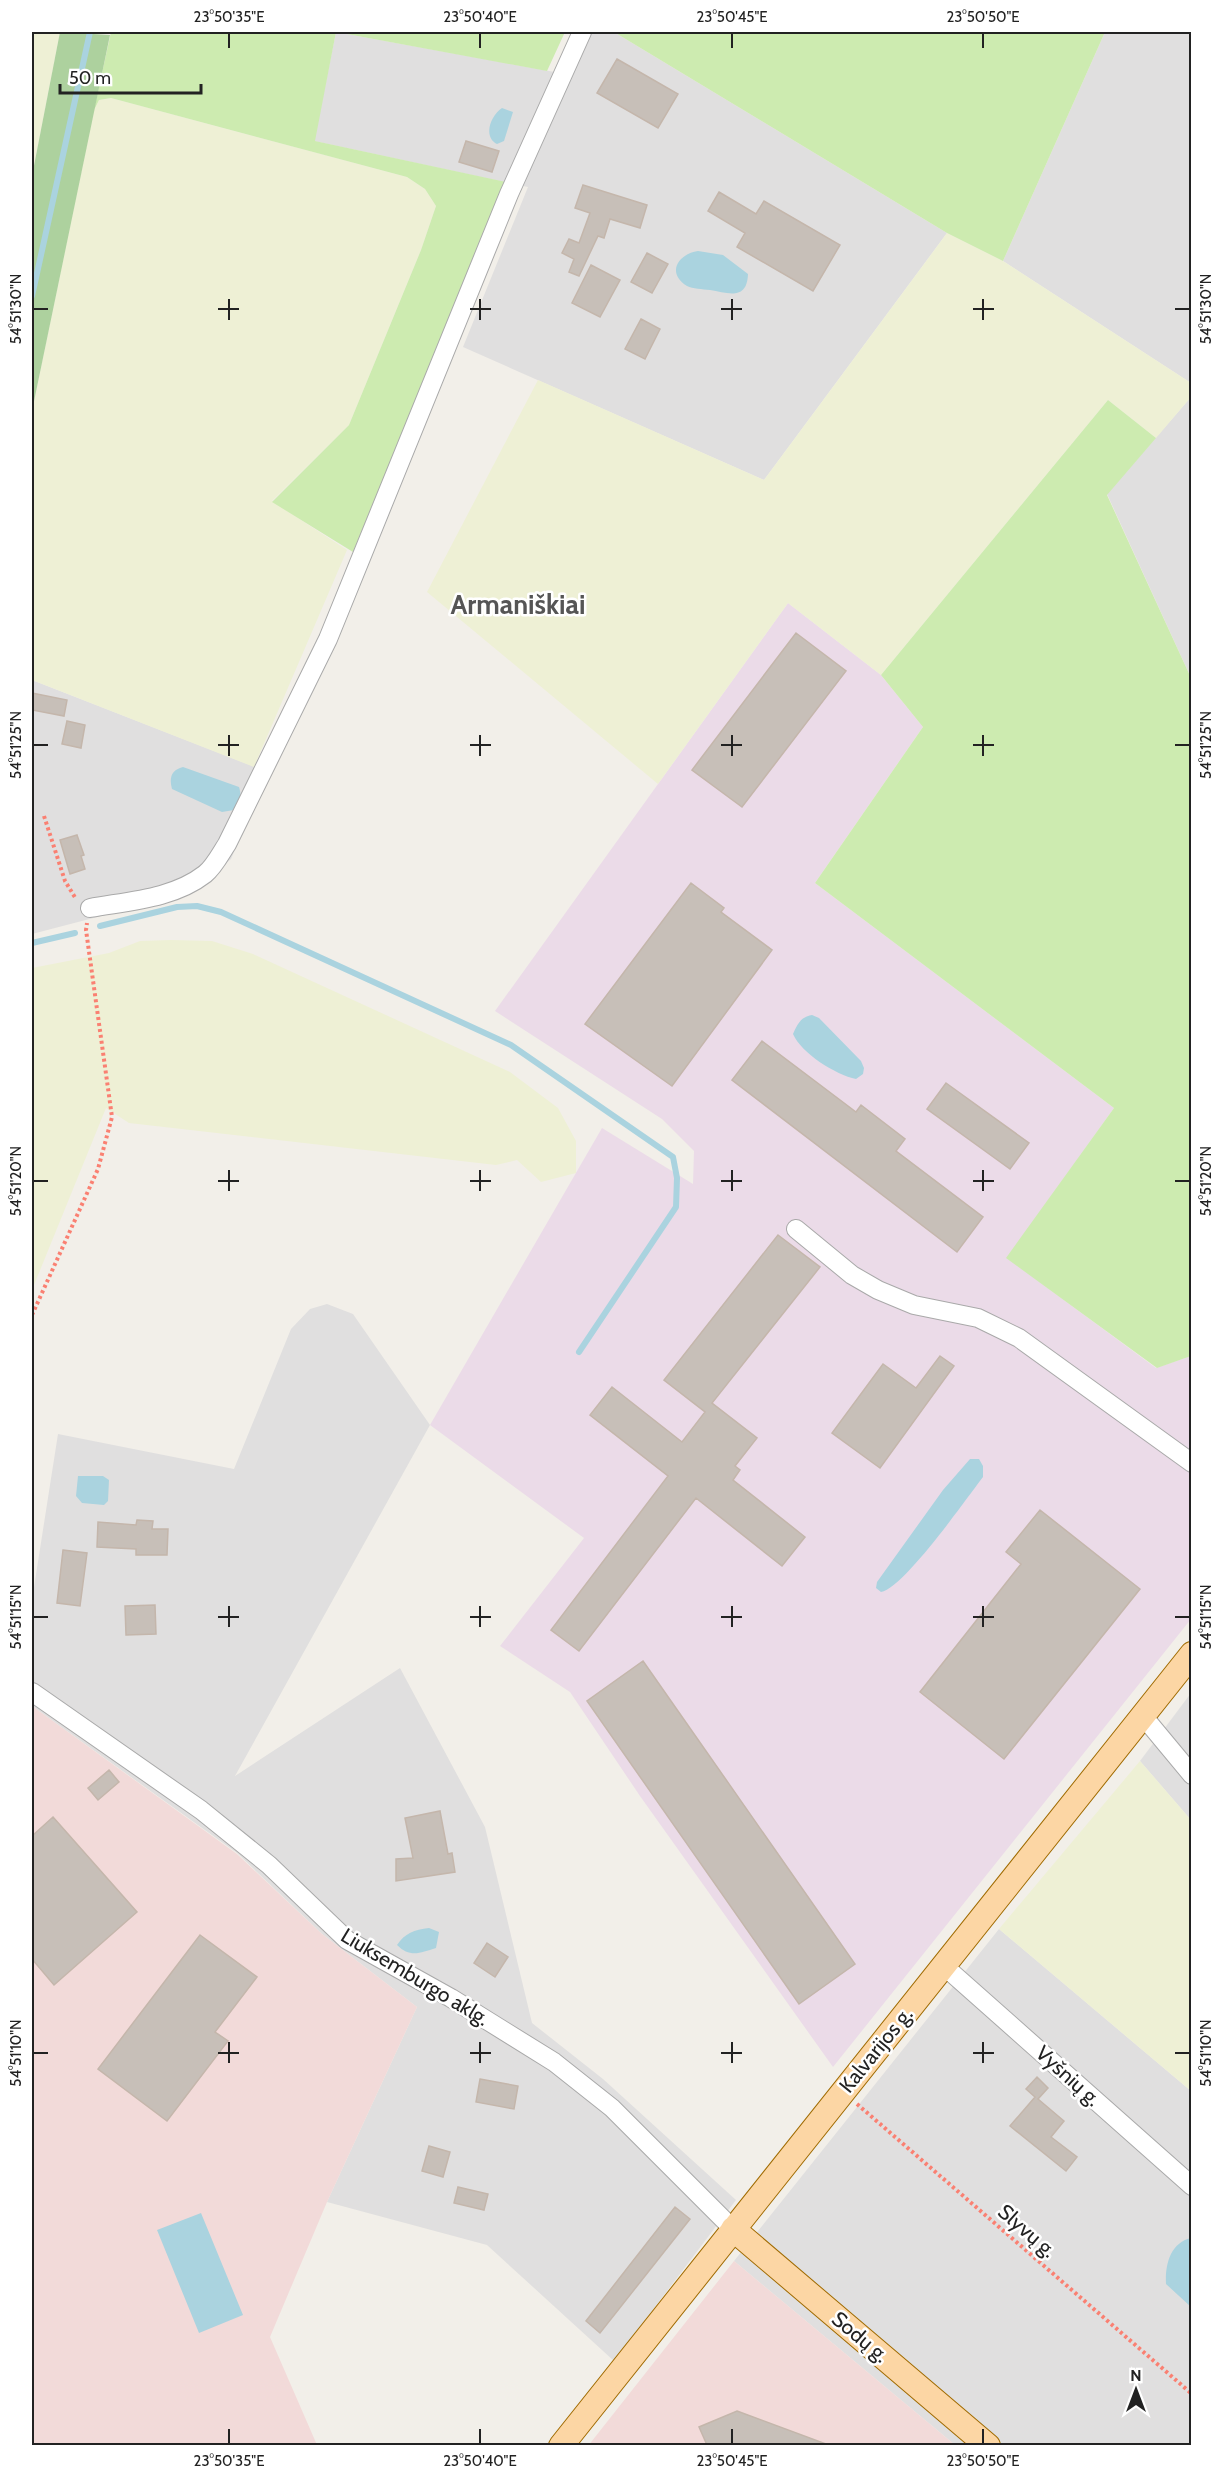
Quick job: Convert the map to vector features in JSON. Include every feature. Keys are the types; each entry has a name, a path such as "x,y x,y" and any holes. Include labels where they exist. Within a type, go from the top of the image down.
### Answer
{"main road":[{"name":"Kalvarijos g.","path":"561,2445 1191,1654"},
{"name":"Sodų g.","path":"733,2229 988,2445"}],"street":[{"path":"90,908 159,896 186,886 207,873 227,844 328,639 509,194 582,32"},
{"path":"796,1229 852,1275 878,1290 914,1305 978,1318 1019,1338 1191,1463"},
{"name":"Liuksemburgo aklg.","path":"32,1692 201,1810 269,1865 347,1940 451,1998 554,2062 612,2108 733,2229"},
{"path":"1143,1716 1191,1775"},
{"name":"Vyšnių g.","path":"944,1966 1191,2186"}],"path":[{"path":"32,1316 98,1169 112,1117 86,930 90,908 76,900 65,881 44,816"},
{"name":"Slyvų g.","path":"843,2092 1191,2394"}],"shaded area":[{"path":"336,32 571,75 591,32 614,32 947,233 764,480 463,347 528,187 314,141"},
{"path":"1105,32 1191,32 1191,383 1003,261"},
{"path":"1191,397 1191,678 1107,494"},
{"path":"788,603 881,675 923,727 815,883 1114,1108 1007,1258 1156,1368 1191,1356 1191,1619 833,2067 640,1796 570,1692 500,1646 584,1538 430,1425 602,1128 693,1184 694,1151 662,1119 495,1011"},
{"path":"32,680 268,772 231,859 202,884 170,898 32,934"},
{"path":"327,1304 353,1314 430,1425 235,1776 400,1668 485,1827 532,2023 603,2079 736,2200 614,2361 487,2245 327,2202 417,2007 322,1934 237,1853 32,1706 32,1600 58,1434 234,1469 291,1329 310,1309"},
{"path":"1191,1693 1191,1820 1140,1761"},
{"path":"32,1706 237,1854 322,1934 417,2007 327,2202 270,2337 317,2445 32,2445"},
{"path":"999,1929 1191,2091 1191,2445 955,2445 734,2261"},
{"path":"734,2261 955,2445 588,2446"}],"green space":[{"path":"32,32 60,32 32,176"},
{"path":"60,32 110,35 32,411 32,176"},
{"path":"111,32 336,32 315,141 506,182 353,552 272,502 349,425 421,250 436,206 425,189 407,177 111,98 99,100 94,110"},
{"path":"336,32 565,32 547,71"},
{"path":"614,32 1105,32 1003,261 947,233"},
{"path":"111,98 407,177 425,189 436,206 421,250 349,425 272,501 347,550 254,767 32,680 32,411 94,110 99,100"},
{"path":"947,233 1003,261 1191,383 1191,397 1156,438 1108,400 881,675 788,603 658,784 427,592 538,380 764,480"},
{"path":"1108,400 1156,438 1107,495 1191,678 1191,1356 1157,1368 1006,1258 1114,1108 815,883 923,727 881,675"},
{"path":"140,941 212,941 253,954 510,1072 558,1108 576,1141 576,1173 541,1182 517,1160 496,1165 129,1123 106,1108 32,1290 32,968 109,953"},
{"path":"1140,1761 1191,1820 1191,2091 999,1929"}],"water":[{"path":"502,108 513,112 504,141 497,144 490,137 489,132 491,121"},
{"path":"698,251 723,255 748,274 744,288 740,292 730,293 687,286 677,275 677,265 685,256"},
{"path":"183,767 239,787 238,805 234,810 222,812 172,789 172,775"},
{"path":"812,1015 819,1018 861,1061 864,1068 863,1074 856,1079 848,1077 820,1062 803,1048 793,1034 800,1021"},
{"path":"970,1459 979,1459 983,1466 983,1477 919,1560 891,1587 881,1592 876,1588 877,1582 943,1490"},
{"path":"78,1476 103,1476 109,1480 108,1501 104,1505 82,1503 76,1496"},
{"path":"429,1928 439,1932 436,1948 411,1953 397,1945 410,1933"},
{"path":"201,2213 243,2315 199,2333 157,2230"},
{"path":"1192,2238 1191,2307 1166,2284 1166,2277 1168,2262 1174,2250 1184,2241"}],"building":[{"path":"617,59 678,94 658,128 597,93"},
{"path":"466,141 499,151 492,172 459,162"},
{"path":"583,185 647,205 640,228 610,219 604,238 598,236 579,276 569,272 574,259 562,253 569,239 579,243 590,213 575,208"},
{"path":"719,192 756,214 764,201 840,245 813,291 737,247 745,233 708,211"},
{"path":"647,253 668,264 652,293 631,282"},
{"path":"591,265 620,280 600,317 572,303"},
{"path":"641,319 660,329 645,359 625,349"},
{"path":"796,633 846,671 742,807 692,770"},
{"path":"32,693 67,700 64,716 32,710"},
{"path":"67,721 85,725 81,748 62,744"},
{"path":"77,835 84,855 81,856 85,869 70,874 60,840"},
{"path":"691,883 724,908 721,912 772,950 672,1086 585,1024"},
{"path":"762,1041 856,1112 861,1105 905,1139 896,1151 983,1217 957,1252 732,1080"},
{"path":"946,1083 1029,1143 1010,1169 927,1109"},
{"path":"778,1235 820,1267 712,1403 757,1438 735,1466 740,1470 733,1480 805,1537 782,1566 696,1498 579,1651 551,1630 668,1476 590,1415 612,1387 682,1442 705,1412 664,1380"},
{"path":"940,1356 954,1366 880,1468 832,1433 883,1364 916,1388"},
{"path":"1040,1510 1140,1589 1004,1759 920,1692 1021,1564 1006,1552"},
{"path":"137,1520 153,1521 152,1529 168,1529 167,1555 136,1555 136,1549 97,1547 98,1522 136,1525"},
{"path":"63,1550 87,1553 80,1606 57,1603"},
{"path":"155,1605 156,1634 126,1635 125,1606"},
{"path":"643,1661 855,1964 799,2004 587,1701"},
{"path":"109,1770 119,1782 98,1800 88,1788"},
{"path":"440,1811 448,1854 452,1853 455,1872 396,1881 396,1859 413,1858 405,1818"},
{"path":"53,1817 137,1912 54,1985 32,1959 32,1836"},
{"path":"200,1935 257,1977 215,2032 228,2041 167,2121 98,2069"},
{"path":"487,1943 508,1957 495,1977 474,1963"},
{"path":"1037,2077 1048,2088 1038,2099 1064,2121 1051,2137 1077,2157 1066,2171 1010,2126 1035,2097 1026,2089"},
{"path":"480,2079 518,2086 514,2109 476,2102"},
{"path":"429,2146 450,2152 443,2177 422,2171"},
{"path":"458,2187 488,2194 484,2210 454,2203"},
{"path":"675,2207 690,2219 600,2333 586,2321"},
{"path":"737,2411 826,2445 707,2445 699,2427"}],"waterway":[{"path":"32,296 90,32"},
{"path":"100,926 177,907 197,906 221,912 511,1045 673,1157 677,1178 676,1207 579,1352"},
{"path":"32,943 75,933"}],"district":[{"name":"Armaniškiai","path":"518,605"}]}
